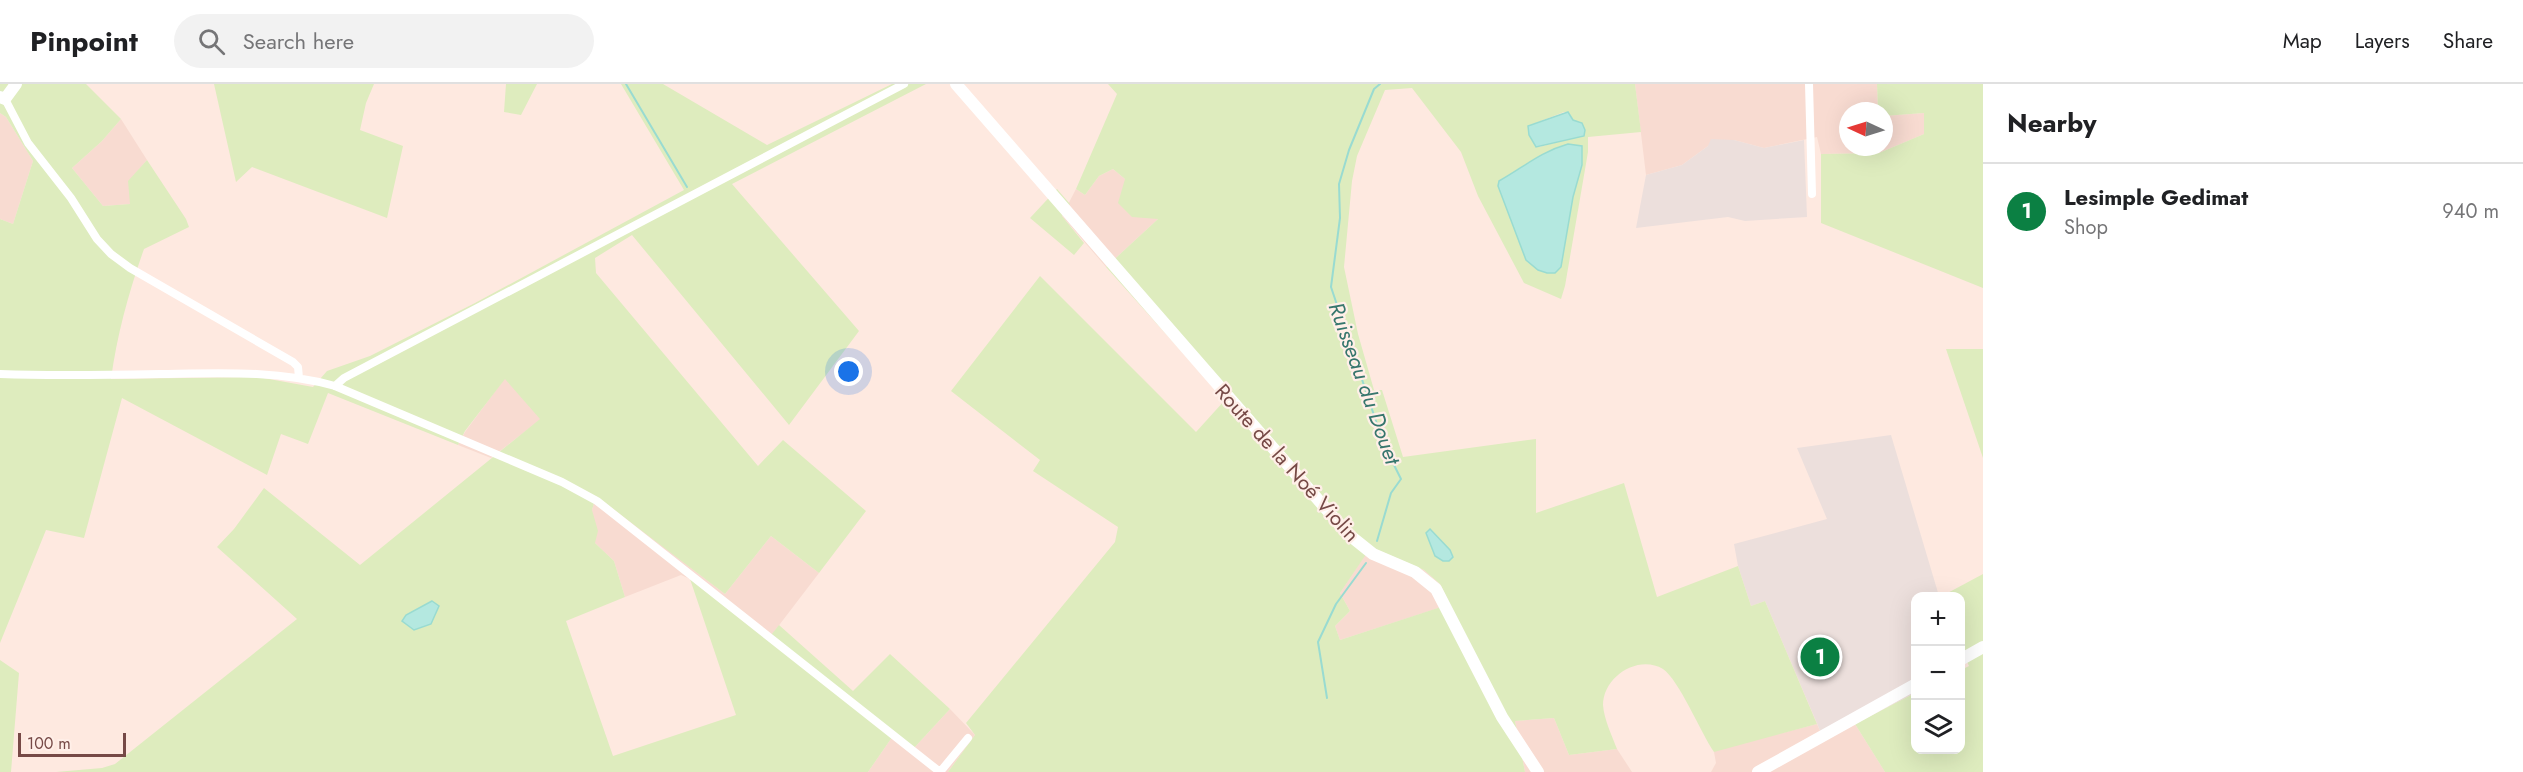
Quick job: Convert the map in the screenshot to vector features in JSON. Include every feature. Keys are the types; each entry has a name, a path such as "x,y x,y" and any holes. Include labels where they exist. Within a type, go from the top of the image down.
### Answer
{"street":[{"path":"16,84 3,98 28,143 71,198 97,239 111,254 130,268 293,362 298,367 299,378"},
{"path":"335,386 344,378 904,84"},
{"name":"Route de la Noé Violin","path":"956,84 1348,534 1373,554 1415,572 1436,589 1502,717 1538,772"},
{"path":"1809,84 1812,194"},
{"path":"0,374 234,373 299,378 335,386 583,492 747,618 940,772 968,738"},
{"path":"1965,657 1983,647"},
{"path":"1763,770 1911,687"}],"shaded area":[{"path":"1635,84 1877,84 1878,102 1839,102 1839,154 1821,154 1817,137 1764,148 1734,140 1708,146 1682,165 1646,175"},
{"path":"0,113 6,117 33,161 13,224 0,219"},
{"path":"1924,113 1924,134 1893,147 1893,115"},
{"path":"121,119 147,160 129,181 131,204 103,206 72,168 102,141"},
{"path":"1711,139 1734,140 1764,148 1804,140 1807,217 1745,221 1728,217 1636,228 1646,175 1682,165 1708,146"},
{"path":"1113,169 1125,179 1158,219 1106,267 1062,216 1076,189 1085,195 1099,176"},
{"path":"505,378 541,419 491,458 458,445 465,432"},
{"path":"1891,435 1938,592 1911,592 1911,695 1824,740 1765,601 1751,606 1738,566 1734,544 1827,519 1797,448"},
{"path":"596,495 725,594 771,536 819,573 767,641 690,579 681,575 625,597 614,561 595,543 592,510"},
{"path":"1371,546 1424,570 1440,584 1451,604 1340,640 1335,626 1350,611 1340,593"},
{"path":"950,709 975,735 948,772 868,772 895,733 914,748"},
{"path":"1554,718 1569,755 1617,749 1632,772 1525,772 1515,721"},
{"path":"1817,724 1824,740 1855,724 1885,772 1711,772 1716,763 1714,752 1716,750"}],"green space":[{"path":"0,84 86,84 121,119 102,141 72,168 103,206 130,204 128,181 147,160 186,219 189,227 144,249 124,313 111,379 258,377 313,387 327,371 370,356 475,303 684,190 621,84 663,84 767,145 892,84 926,84 732,184 859,331 789,425 632,235 595,258 596,273 758,466 783,440 866,511 819,573 771,536 725,594 596,496 592,510 598,531 595,543 614,561 625,597 566,621 613,756 736,715 690,579 767,640 779,625 853,691 890,654 950,709 914,748 895,733 868,772 56,772 102,768 115,764 297,619 217,547 234,529 264,488 360,565 540,419 505,379 465,431 458,445 328,393 308,444 281,434 267,475 122,398 84,538 46,530 0,643 0,219 13,224 33,161 6,117 0,113"},
{"path":"214,84 374,84 366,103 360,130 403,146 387,218 252,167 236,182"},
{"path":"506,84 537,84 521,115 504,112"},
{"path":"1108,84 1635,84 1641,132 1588,137 1588,152 1561,299 1524,283 1478,196 1461,152 1412,88 1385,90 1357,156 1352,181 1344,267 1358,334 1374,390 1382,390 1403,457 1536,439 1536,513 1624,483 1657,597 1738,566 1751,606 1765,601 1817,724 1714,752 1683,695 1669,675 1663,669 1643,664 1633,666 1615,677 1605,695 1603,705 1605,716 1617,749 1569,755 1554,718 1515,721 1525,772 948,772 975,735 966,723 1115,542 1118,527 1033,471 1040,460 951,391 1040,276 1196,432 1225,400 1106,267 1158,219 1132,217 1118,203 1125,179 1113,169 1099,176 1085,195 1076,189 1117,94","holes":["1564,112 1569,113 1574,121 1580,122 1585,135 1539,147 1528,126","1371,547 1424,570 1440,584 1450,604 1340,640 1335,626 1350,611 1340,593"]},
{"path":"1877,84 1983,84 1983,288 1821,223 1821,154 1893,156 1893,147 1924,134 1924,113 1893,115 1893,102 1878,102"},
{"path":"1057,189 1070,204 1062,216 1084,243 1074,255 1030,218"},
{"path":"1946,349 1983,349 1983,458"},
{"path":"1983,574 1983,772 1885,772 1855,724 1911,695 1911,754 1965,754 1965,668 1969,666 1965,658 1965,592 1949,592"},
{"path":"0,660 19,673 11,772 0,772"}],"water":[{"path":"1568,112 1573,120 1582,123 1585,130 1584,136 1536,147 1529,135 1528,126"},
{"path":"1568,144 1582,146 1582,165 1573,197 1561,267 1555,273 1547,273 1538,270 1526,260 1498,186 1499,181 1532,160"},
{"path":"1430,529 1450,550 1453,557 1449,561 1443,561 1435,556 1426,533"},
{"path":"432,601 439,606 431,624 414,630 402,621 406,615"}],"waterway":[{"path":"626,84 687,187"},
{"name":"Ruisseau du Douet","path":"1377,541 1391,493 1401,479 1384,445 1331,287 1340,218 1339,184 1349,150 1374,89 1380,84"},
{"name":"Ruisseau du Douet","path":"1327,698 1318,642 1336,604 1366,563"}],"place":[{"name":"Lesimple Gedimat","path":"1820,657"}]}
